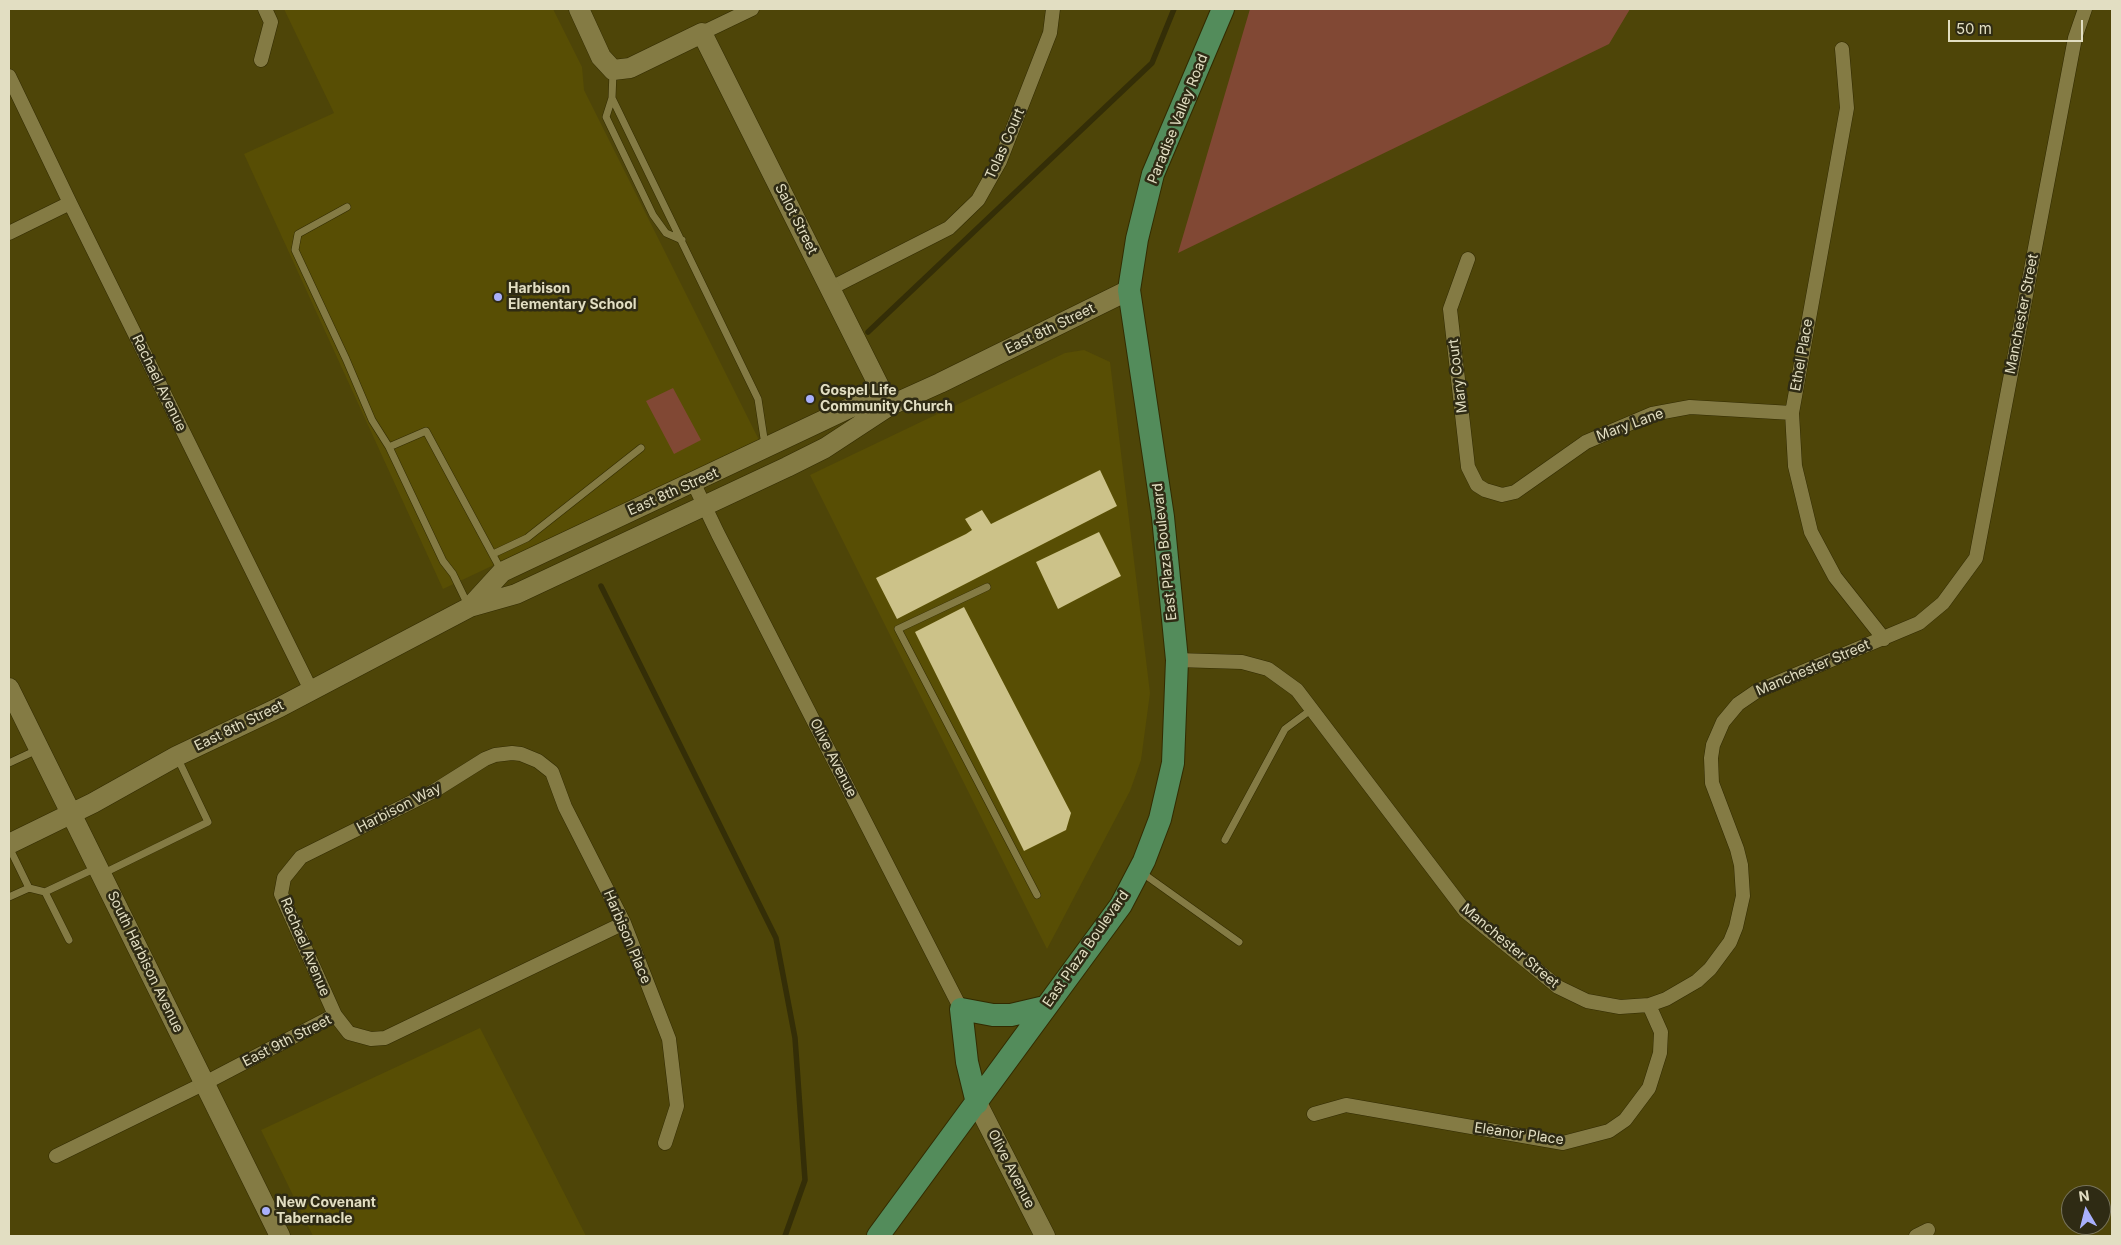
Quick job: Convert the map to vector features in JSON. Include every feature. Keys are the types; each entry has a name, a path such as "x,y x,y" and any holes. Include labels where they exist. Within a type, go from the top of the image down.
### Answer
{"main road":[{"path":"579,9 601,56 614,70 630,68 702,33"},
{"name":"Paradise Valley Road","path":"1129,290 1137,239 1153,174 1223,9"},
{"name":"Salot Street","path":"702,33 889,406"},
{"name":"East 8th Street","path":"9,846 93,803 177,756 311,690 470,607 516,594 705,506 825,448 889,406 1129,290"},
{"name":"East Plaza Boulevard","path":"878,1236 1121,905 1139,870 1160,819 1173,763 1177,660 1162,511 1129,290"},
{"name":"East 8th Street","path":"470,607 502,572 860,403 889,406"},
{"name":"South Harbison Avenue","path":"9,688 280,1236"},
{"path":"977,1103 967,1062 961,1009 993,1015 1011,1015 1045,1007"},
{"name":"Olive Avenue","path":"977,1103 1045,1236"}],"street":[{"path":"261,60 271,22 265,9"},
{"path":"702,33 752,9"},
{"name":"Tolas Court","path":"831,288 949,228 978,200 1000,161 1050,33 1053,9"},
{"name":"Manchester Street","path":"1177,660 1242,662 1268,669 1297,690 1465,911 1558,987 1587,1001 1620,1007 1649,1005 1682,991 1710,969 1730,942 1743,896 1741,865 1737,849 1712,783 1710,771 1713,746 1723,722 1738,704 1757,691 1919,623 1943,603 1976,558 2075,38 2085,9"},
{"name":"Ethel Place","path":"1842,50 1847,108 1792,414 1795,466 1811,532 1835,577 1884,639"},
{"name":"Rachael Avenue","path":"9,76 311,690"},
{"path":"9,233 70,203"},
{"name":"Mary Court","path":"1468,259 1450,309 1468,467 1477,485 1486,490"},
{"name":"Mary Lane","path":"1486,490 1502,495 1515,492 1586,442 1652,414 1690,408 1792,414"},
{"name":"Olive Avenue","path":"693,482 961,1009"},
{"name":"Harbison Way","path":"284,878 301,857 434,791 485,759 503,753 522,754"},
{"name":"Harbison Place","path":"522,754 538,760 552,772 565,807 624,923 669,1039 677,1106 665,1143"},
{"name":"Rachael Avenue","path":"284,878 281,894 335,1015"},
{"name":"East 9th Street","path":"56,1156 205,1083 335,1015 349,1033 371,1040 385,1038 624,923"},
{"name":"Eleanor Place","path":"1314,1114 1346,1104 1564,1143 1609,1131 1624,1120 1649,1088 1660,1053 1661,1032 1649,1005"}],"lane":[{"path":"614,70 612,98 606,117 652,215 666,233 682,240"},
{"path":"612,98 758,399 766,449"},
{"path":"347,207 298,234 295,250 372,420 389,447 443,561 453,574 470,607"},
{"path":"389,447 426,431 502,572"},
{"path":"493,554 526,538 641,448"},
{"path":"987,587 898,629 1038,895"},
{"path":"1225,840 1285,729 1312,709"},
{"path":"9,763 40,748"},
{"path":"9,897 29,888 45,892 100,871 208,822 177,756"},
{"path":"9,846 29,888"},
{"path":"1139,870 1239,942"},
{"path":"45,892 69,940"}],"shaded area":[{"name":"Harbison Elementary School","path":"284,9 553,9 582,67 584,90 759,440 443,589 244,154 334,113"},
{"path":"1250,9 1630,9 1609,44 1178,253"},
{"path":"1084,350 1110,362 1150,693 1141,760 1130,791 1047,949 810,475 1065,353"},
{"path":"673,388 701,440 674,454 646,401"},
{"path":"480,1028 586,1236 313,1236 261,1130"}],"building":[{"path":"1100,470 1117,506 897,619 876,578 966,534 972,530 965,519 982,510 991,524"},
{"path":"1099,532 1121,576 1058,609 1036,562"},
{"path":"964,607 1071,813 1066,830 1024,851 915,632"}],"waterway":[{"path":"868,332 1152,63 1174,9"},
{"path":"601,586 776,938 795,1038 805,1180 785,1236"}],"place":[{"name":"Harbison Elementary School","path":"498,297"},
{"name":"Gospel Life Community Church","path":"810,399"},
{"name":"New Covenant Tabernacle","path":"266,1211"}]}
